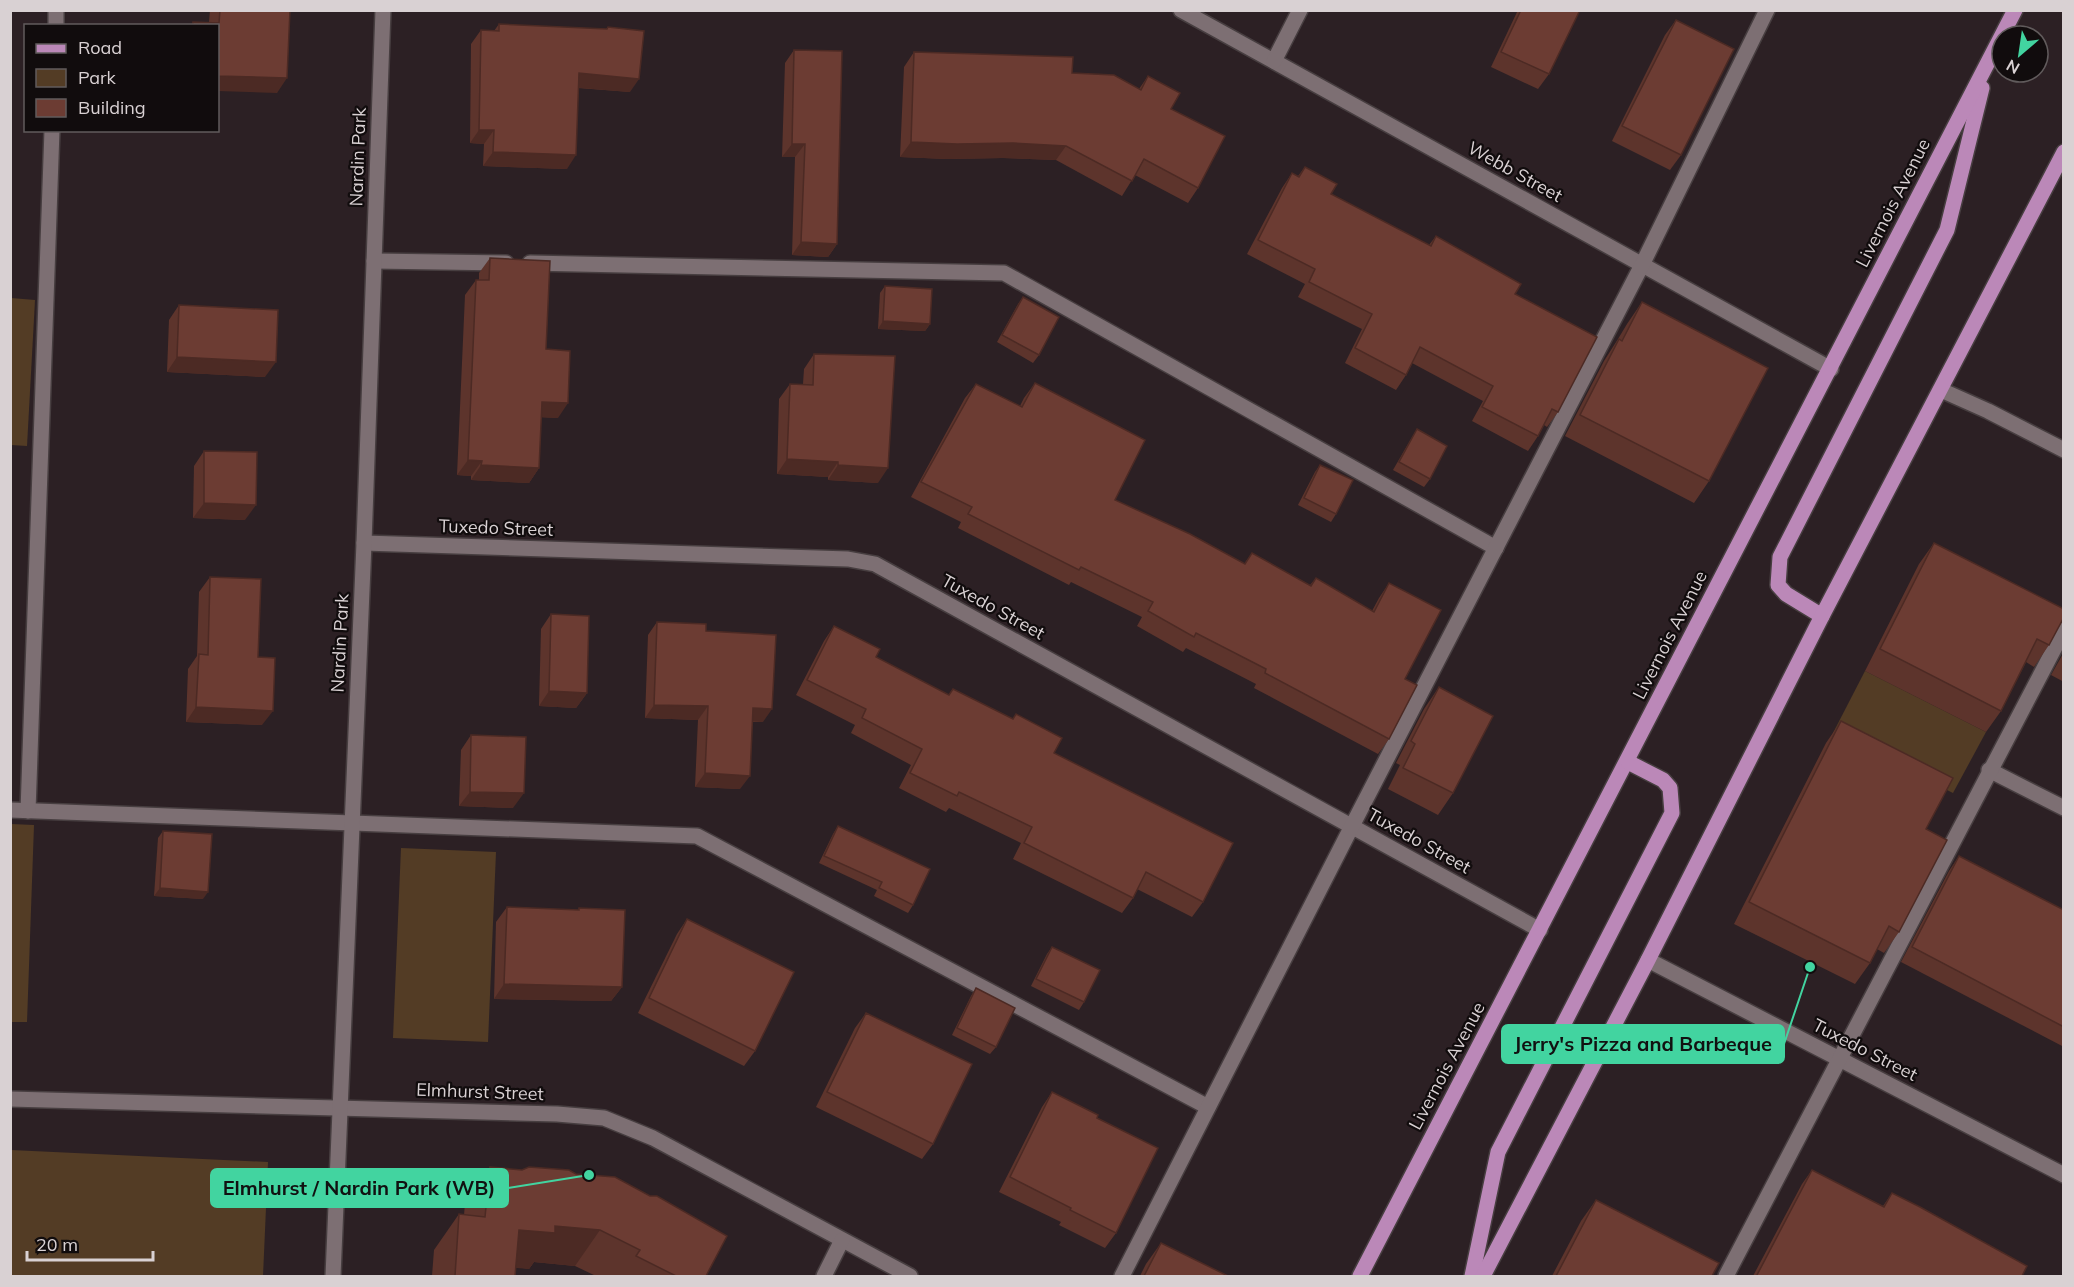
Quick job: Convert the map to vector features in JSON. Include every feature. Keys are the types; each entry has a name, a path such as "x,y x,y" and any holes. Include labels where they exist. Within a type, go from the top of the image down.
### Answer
{"main road":[{"name":"Livernois Avenue","path":"1360,1276 1628,762 2015,10"},
{"path":"1822,616 1786,594 1778,585 1780,557 1947,230 1987,64"},
{"path":"1483,1276 1648,960 1822,616 2064,152"},
{"path":"1472,1276 1498,1152 1672,813 1670,788 1663,780 1628,762"}],"street":[{"name":"Nardin Park","path":"333,1276 364,543 383,10"},
{"name":"Webb Street","path":"1181,10 1831,369"},
{"path":"1274,61 1300,10"},
{"path":"1122,1276 1642,265 1767,10"},
{"path":"28,811 52,132"},
{"path":"374,261 1004,273 1496,548"},
{"path":"1941,390 2064,450"},
{"name":"Tuxedo Street","path":"364,543 848,559 875,564 1540,930"},
{"path":"1726,1276 1838,1058 2064,630"},
{"path":"1989,770 2064,808"},
{"path":"10,810 697,836 1208,1107"},
{"name":"Tuxedo Street","path":"1648,960 2064,1175"},
{"name":"Elmhurst Street","path":"10,1099 340,1107 557,1114 604,1118 653,1138 910,1276"},
{"path":"824,1276 842,1240"}],"green space":[{"path":"11,298 35,300 27,446 11,445"},
{"path":"1865,671 1986,732 1953,793 1833,733"},
{"path":"11,824 34,825 27,1022 11,1022"},
{"path":"401,848 496,852 488,1042 393,1038"},
{"path":"11,1150 268,1162 263,1276 11,1276"}],"building":[{"path":"220,10 290,10 287,78 219,76 219,24 193,24 193,22 219,23"},
{"path":"1521,10 1580,10 1549,74 1501,52"},
{"path":"1676,20 1734,49 1681,155 1622,126"},
{"path":"499,24 607,29 608,27 644,31 639,79 579,73 576,155 493,152 494,130 479,130 481,30 499,31"},
{"path":"794,50 842,51 837,244 801,242 805,144 792,144"},
{"path":"914,52 1073,57 1072,73 1114,75 1141,90 1148,76 1180,93 1171,109 1225,136 1198,188 1144,159 1132,181 1066,146 911,142"},
{"path":"1305,167 1337,184 1331,194 1431,246 1436,236 1521,284 1515,294 1597,337 1558,412 1552,409 1538,436 1482,407 1493,386 1420,347 1406,375 1355,348 1372,314 1309,282 1315,269 1258,240 1292,173 1299,177"},
{"path":"490,258 550,261 546,349 570,351 568,403 542,402 539,468 481,465 482,461 468,460 476,280 489,280"},
{"path":"885,286 932,289 930,324 883,321"},
{"path":"1023,297 1059,317 1039,355 1002,335"},
{"path":"1642,302 1768,368 1709,481 1580,415 1619,339 1622,341"},
{"path":"179,305 278,310 276,362 177,357"},
{"path":"814,354 895,356 888,468 787,459 790,384 813,385"},
{"path":"1035,383 1145,440 1115,500 1190,534 1245,564 1252,553 1311,586 1316,578 1374,612 1389,583 1441,610 1405,679 1417,685 1389,739 1265,673 1266,669 1196,633 1194,637 1148,611 1153,602 1081,567 1079,570 968,514 972,507 921,482 976,384 1022,407"},
{"path":"1417,429 1447,446 1430,479 1399,462"},
{"path":"204,451 257,452 256,505 204,503"},
{"path":"1320,465 1353,480 1336,514 1304,498"},
{"path":"1934,543 2064,609 2064,617 2049,645 2037,639 2001,711 1880,649"},
{"path":"210,577 261,579 258,657 275,658 273,711 196,707 199,654 208,655"},
{"path":"551,614 589,616 587,693 549,691"},
{"path":"657,622 706,624 706,631 776,635 772,709 753,708 750,776 705,773 708,706 654,705"},
{"path":"834,626 880,649 876,657 949,695 953,689 1013,719 1016,714 1062,738 1054,753 1233,843 1203,902 1146,872 1133,898 1024,843 1032,827 959,792 957,796 910,773 922,749 862,718 866,709 807,680"},
{"path":"1439,687 1493,716 1453,793 1403,768 1415,744 1411,741"},
{"path":"1841,721 1953,778 1926,829 1947,840 1899,932 1889,926 1870,963 1749,902"},
{"path":"471,735 526,737 524,793 470,792"},
{"path":"838,826 930,869 913,905 879,888 882,882 824,856"},
{"path":"163,831 212,834 208,892 160,888"},
{"path":"1959,856 2064,910 2064,1027 1912,947"},
{"path":"507,907 625,910 622,987 504,984"},
{"path":"687,919 794,972 755,1051 649,998"},
{"path":"1052,947 1100,970 1084,1002 1036,979"},
{"path":"976,988 1015,1008 996,1047 957,1028"},
{"path":"866,1013 972,1064 933,1144 827,1092"},
{"path":"1052,1092 1098,1115 1097,1118 1158,1148 1116,1233 1010,1177"},
{"path":"490,1167 569,1170 576,1174 615,1177 650,1196 657,1196 727,1236 706,1276 676,1276 636,1256 640,1250 600,1230 555,1226 555,1233 519,1230 515,1276 455,1276 459,1214 485,1217"},
{"path":"1812,1170 1884,1207 1892,1193 2027,1266 2022,1276 1757,1275"},
{"path":"1596,1200 1719,1263 1712,1276 1556,1276"},
{"path":"1161,1243 1228,1276 1144,1276"}],"place":[{"name":"Jerry's Pizza and Barbeque","path":"1810,967"},
{"name":"Elmhurst / Nardin Park (WB)","path":"589,1175"}]}
